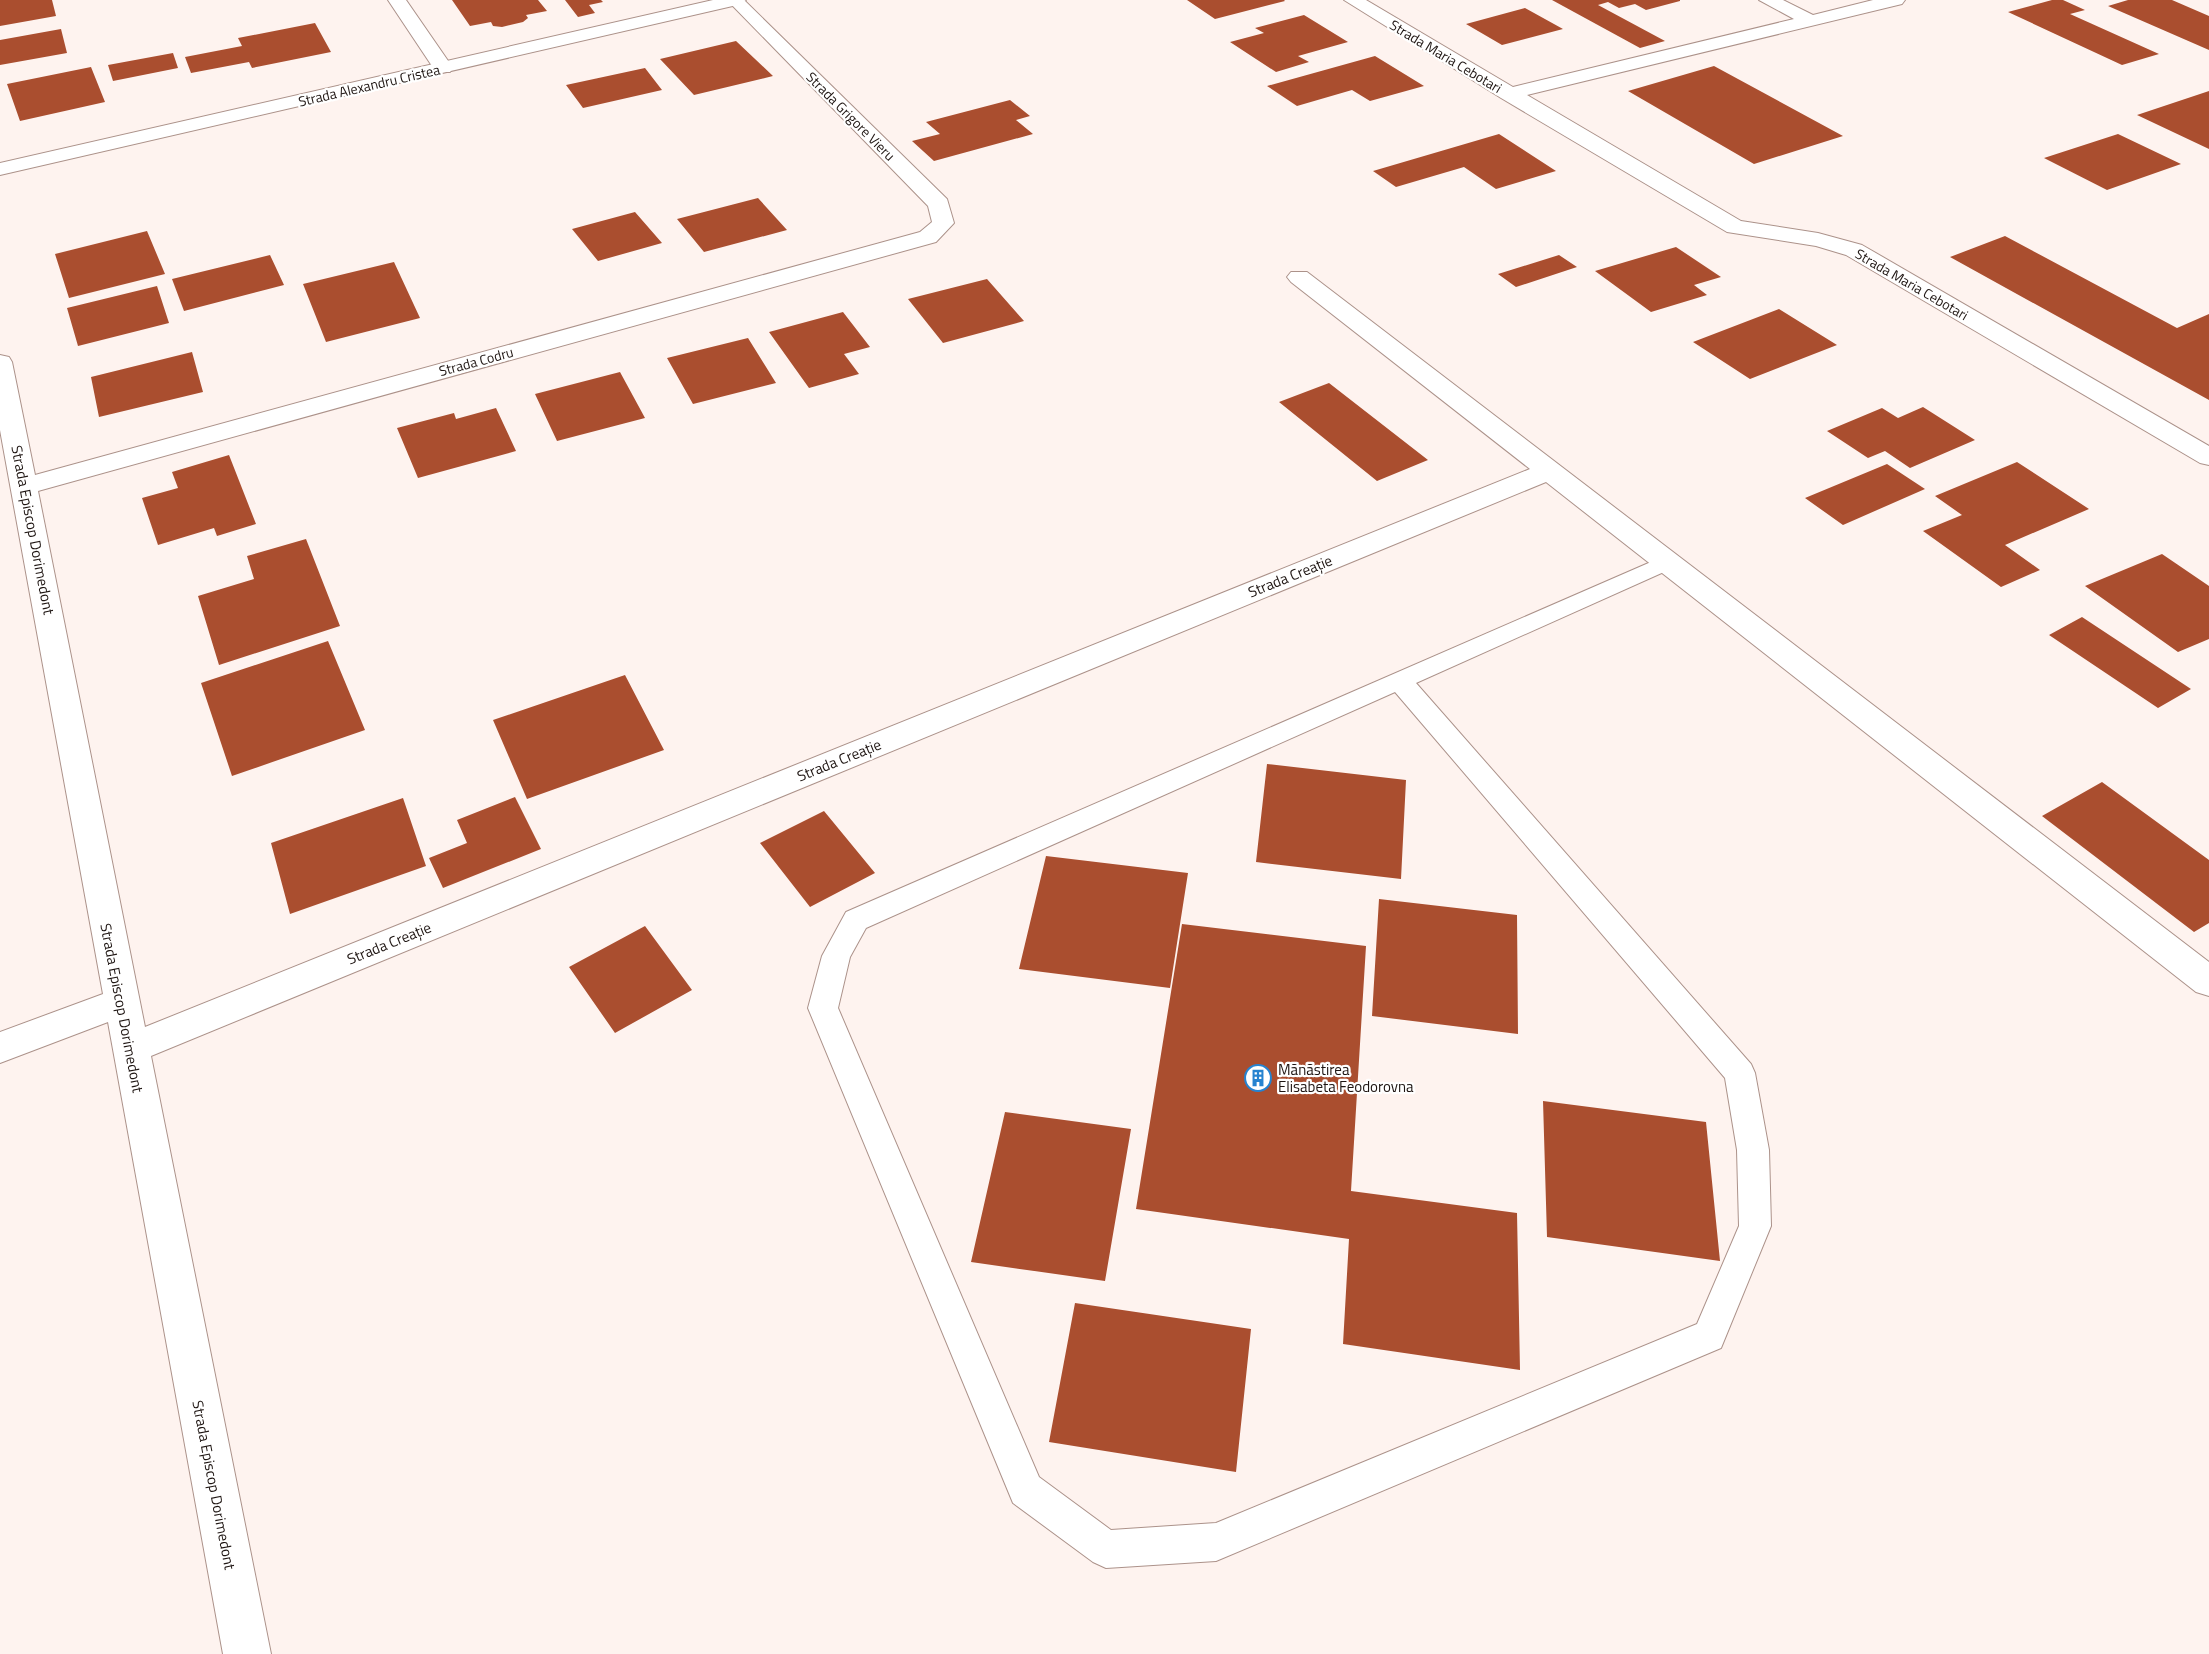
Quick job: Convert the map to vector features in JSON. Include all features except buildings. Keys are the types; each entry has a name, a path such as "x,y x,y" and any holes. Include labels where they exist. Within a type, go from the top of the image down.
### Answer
{"street":[{"path":"397,0 443,68"},
{"name":"Strada Alexandru Cristea","path":"0,169 736,0"},
{"name":"Strada Grigore Vieru","path":"736,0 939,204 943,223 928,237"},
{"name":"Strada Maria Cebotari","path":"1353,0 1736,228 1818,240 1854,250 2209,457"},
{"path":"1768,0 1810,20"},
{"name":"Strada Maria Cebotari","path":"1508,94 1896,0"},
{"name":"Strada Codru","path":"25,486 928,237"},
{"path":"1299,277 2209,982"},
{"name":"Strada Episcop Dorimedont","path":"0,362 247,1654"},
{"name":"Strada Creație","path":"130,1049 1549,471"},
{"path":"0,1048 121,1002"}],"lane":[{"path":"1399,680 1740,1073 1753,1150 1755,1226 1709,1336 1216,1542 1106,1549 1026,1490 823,1008 836,956 856,920 1399,680 1667,562"}],"place":[{"name":"Mănăstirea Elisabeta Feodorovna","path":"1258,1078"}]}
